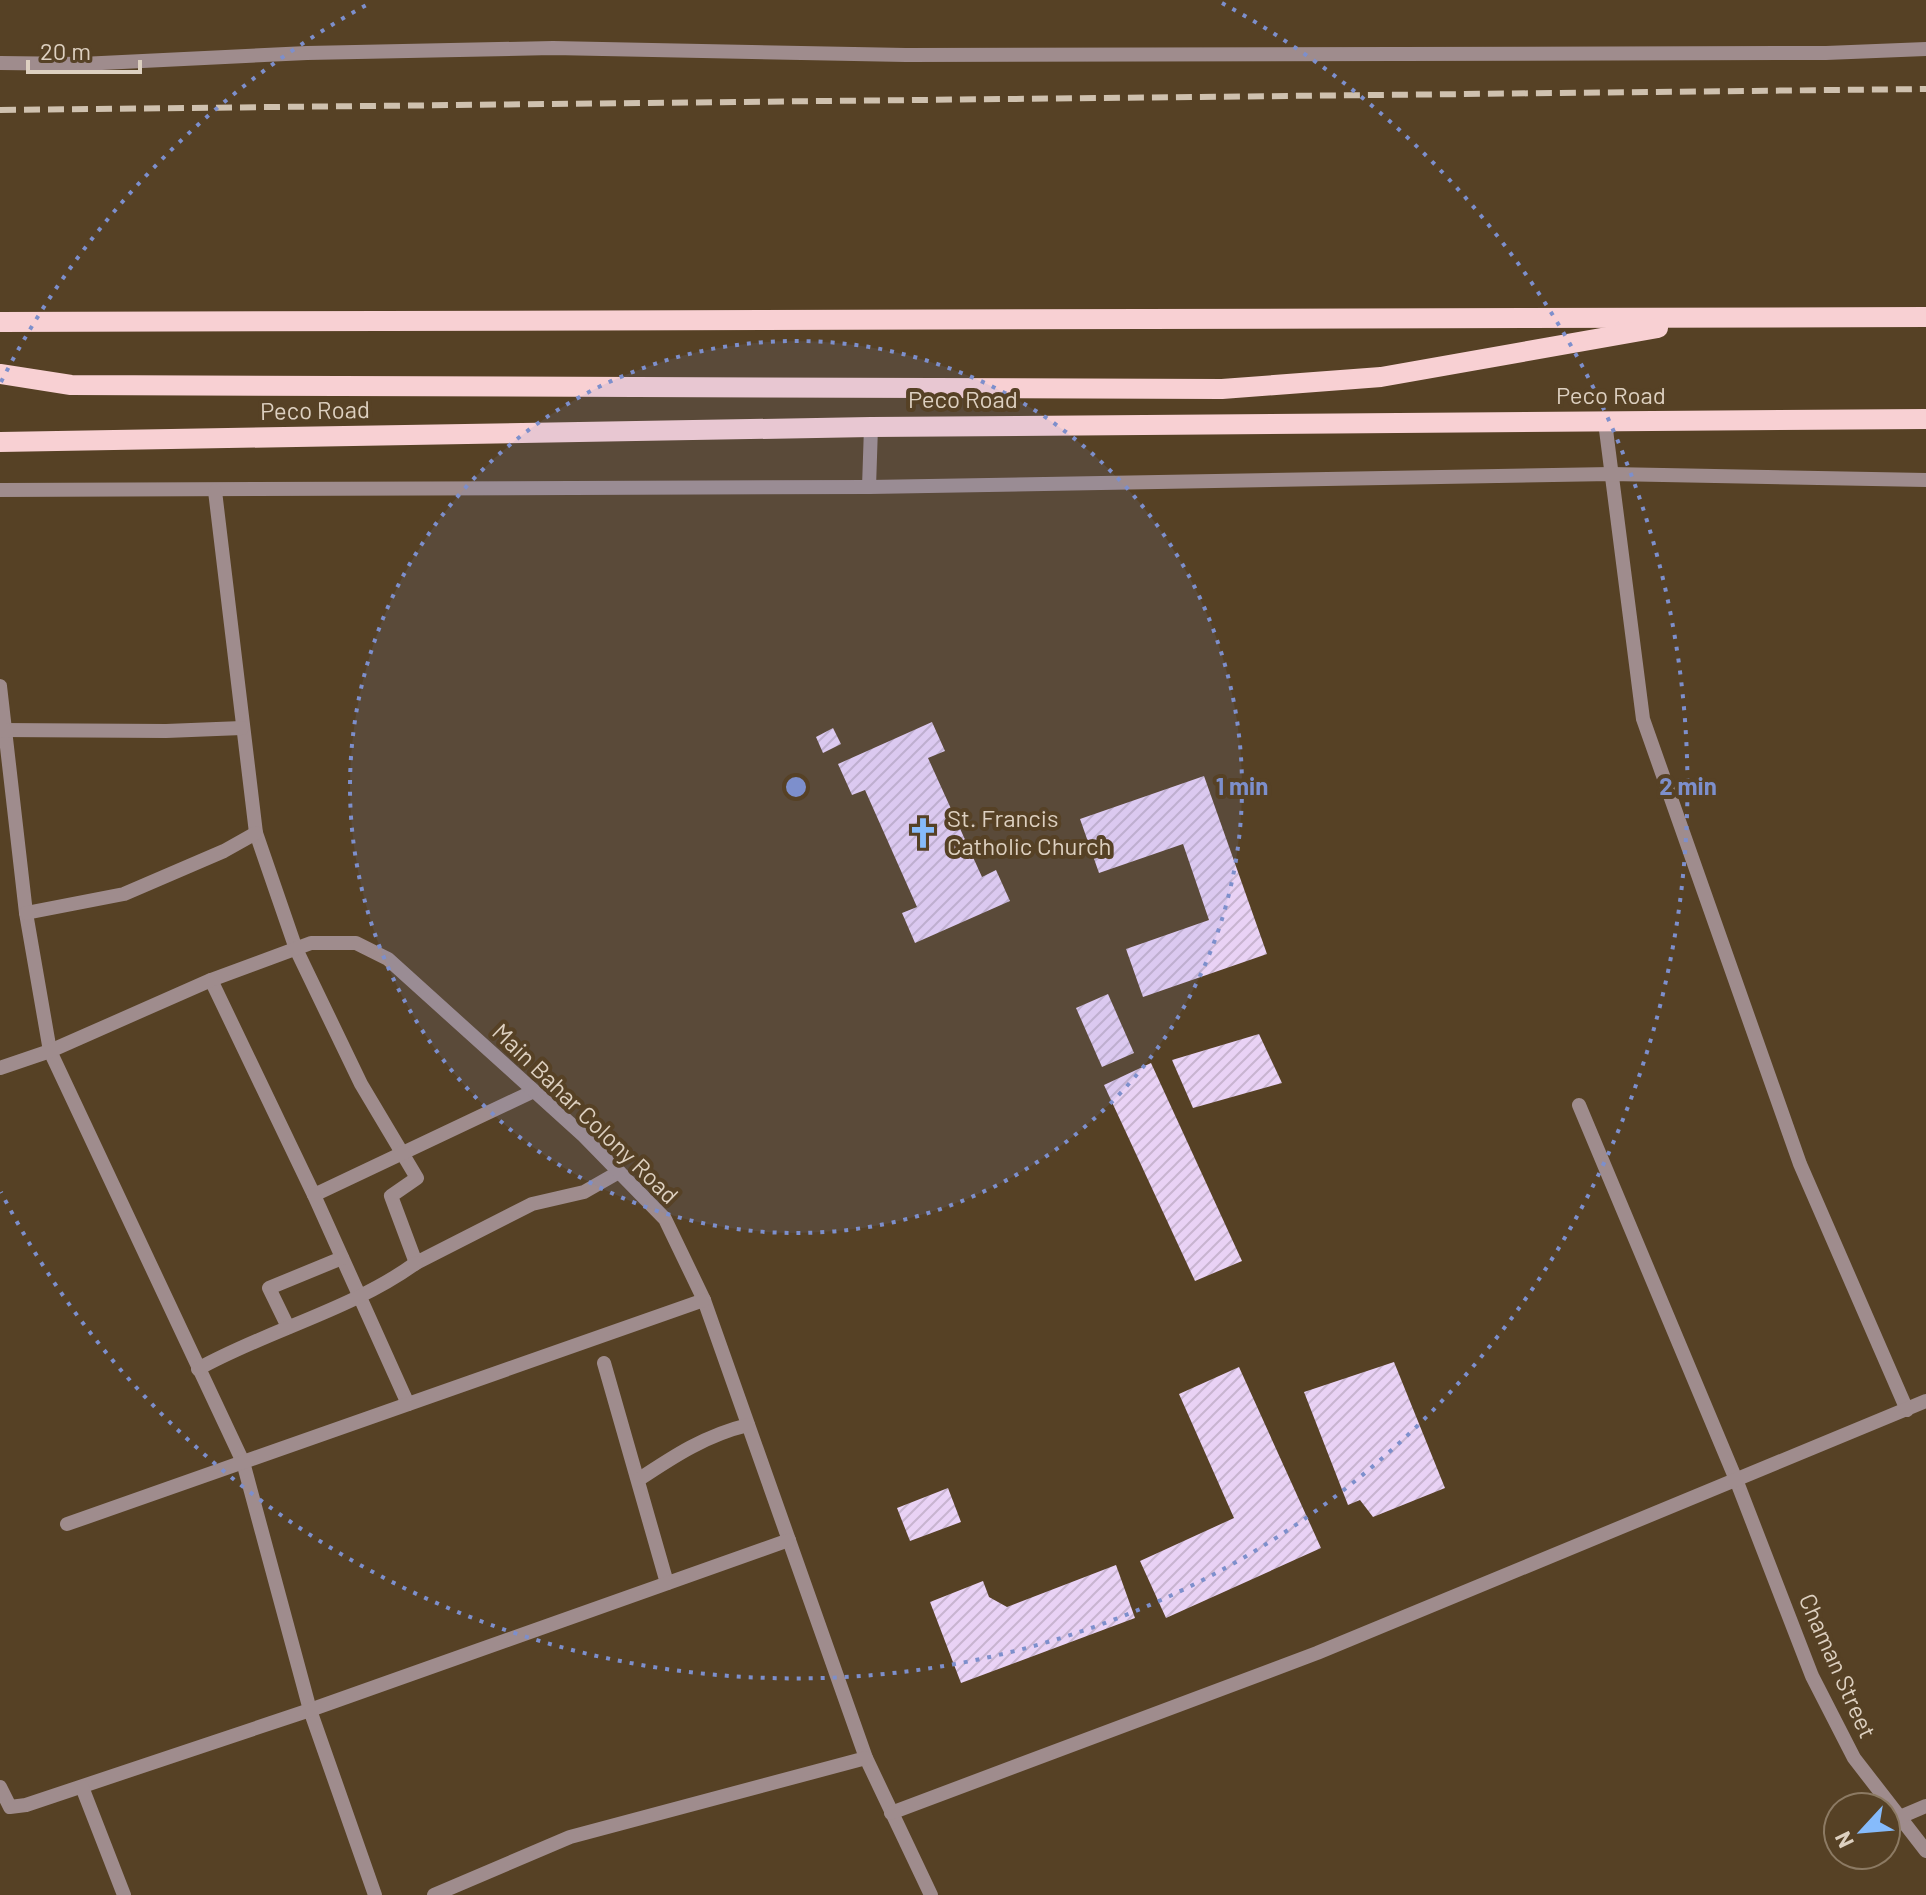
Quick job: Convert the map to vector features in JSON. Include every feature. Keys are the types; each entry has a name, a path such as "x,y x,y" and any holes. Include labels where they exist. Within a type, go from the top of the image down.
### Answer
{"main road":[{"path":"0,322 1926,317"},
{"path":"0,374 71,385 1222,389 1381,377 1712,319"},
{"name":"Peco Road","path":"0,442 871,427 1926,419"}],"street":[{"path":"0,63 81,64 307,53 553,48 906,55 1826,53 1926,49"},
{"path":"1605,422 1643,719 1800,1164 1907,1410"},
{"path":"869,487 871,427"},
{"path":"0,490 869,487 1611,474 1926,480"},
{"path":"215,491 256,833 296,949 361,1084 417,1178 391,1196 416,1263"},
{"path":"0,686 26,913 50,1051 243,1462 310,1710 375,1895"},
{"path":"3,730 242,728"},
{"path":"26,913 124,894 224,851 256,833"},
{"name":"Main Bahar Colony Road","path":"0,1068 50,1051 211,980 311,943 356,943 388,959 534,1091 665,1219 704,1300 866,1758 931,1895"},
{"path":"211,980 314,1195 408,1404"},
{"path":"314,1195 534,1091"},
{"name":"Chaman Street","path":"1579,1105 1737,1482 1812,1676 1854,1758 1880,1791"},
{"path":"198,1369 391,1281 416,1263 532,1204 584,1192 619,1172"},
{"path":"288,1327 269,1288 342,1258"},
{"path":"67,1524 704,1300"},
{"path":"604,1363 667,1583"},
{"path":"891,1813 1317,1653 1737,1482 1926,1401"},
{"path":"638,1480 696,1442 717,1432 748,1425"},
{"path":"0,1787 10,1807 82,1787 310,1710 789,1540"},
{"path":"434,1895 570,1837 866,1758"},
{"path":"82,1787 124,1895"},
{"path":"1902,1816 1926,1806"},
{"name":"Chaman Street","path":"1902,1820 1926,1851"}],"building":[{"name":"St. Francis Catholic Church","path":"932,722 945,751 928,758 982,877 996,870 1010,901 915,943 902,913 917,907 865,790 852,795 838,764"},
{"path":"833,728 841,744 823,753 816,737"},
{"path":"1204,776 1267,954 1143,997 1126,949 1209,920 1183,844 1099,873 1080,819"},
{"path":"1108,994 1134,1053 1102,1067 1076,1008"},
{"path":"1259,1034 1282,1083 1193,1108 1172,1060"},
{"path":"1151,1063 1242,1261 1195,1281 1104,1085"},
{"path":"1394,1362 1445,1488 1373,1517 1360,1500 1348,1505 1304,1392"},
{"path":"1239,1367 1321,1548 1166,1618 1140,1561 1234,1518 1179,1394"},
{"path":"948,1488 961,1522 910,1541 897,1508"},
{"path":"1116,1565 1135,1618 961,1683 930,1602 983,1581 989,1597 1007,1607"}],"railway":[{"path":"0,110 1926,89"}],"place":[{"name":"St. Francis Catholic Church","path":"923,833"}]}
